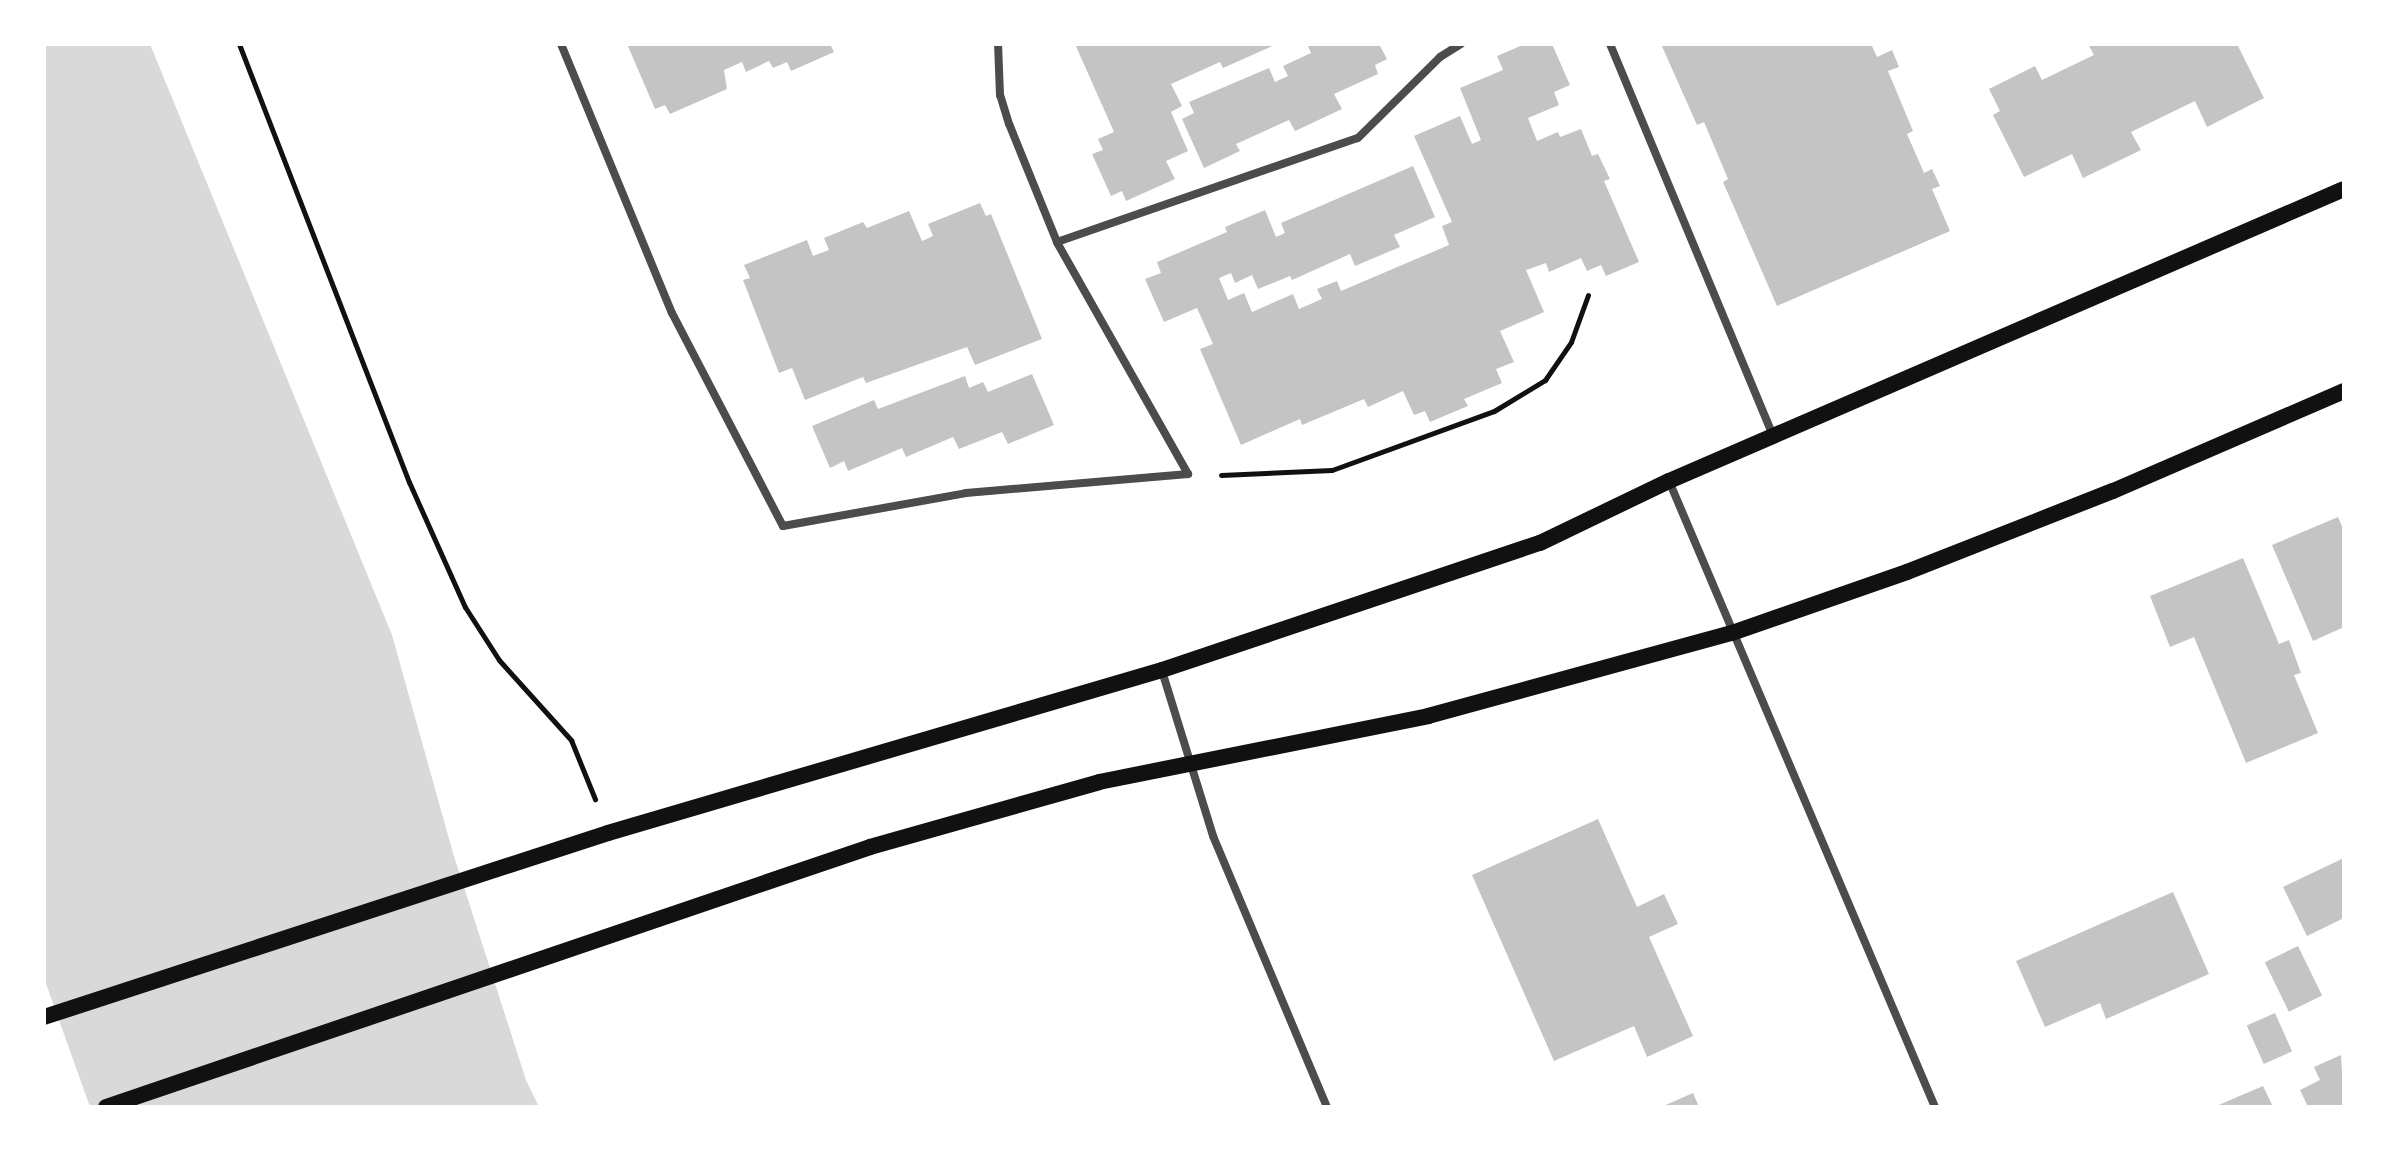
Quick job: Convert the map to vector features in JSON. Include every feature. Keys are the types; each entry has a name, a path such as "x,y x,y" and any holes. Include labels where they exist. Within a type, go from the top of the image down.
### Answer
{"main road":[{"path":"44,1017 608,833 1162,670 1540,543 1669,481 2344,189"},
{"path":"106,1107 870,847 1099,782 1428,716 1732,633 1907,572 2098,497 2344,391"}],"street":[{"path":"561,44 672,313 783,526 966,493 1188,474 1057,242 1000,95 998,44"},
{"path":"1057,242 1358,138 1440,57 1461,44"},
{"path":"1610,44 1774,436"},
{"path":"1669,481 1935,1107"},
{"path":"1162,670 1213,836 1327,1107"}],"path":[{"path":"239,44 409,482 465,607 499,660 571,740 608,833"},
{"path":"1188,474 1332,470 1494,411 1545,380 1571,342 1588,295"}],"shaded area":[{"path":"44,44 150,44 392,635 453,853 526,1080 539,1107 90,1107 44,978"}],"building":[{"path":"627,44 830,44 834,52 791,71 787,62 773,68 769,61 746,72 742,62 724,70 727,89 670,114 665,105 655,109"},
{"path":"1075,44 1277,44 1223,68 1220,62 1171,84 1182,106 1171,112 1188,151 1166,161 1175,179 1126,201 1122,191 1111,196 1092,154 1103,150 1098,139 1114,132"},
{"path":"1307,44 1386,44 1380,46 1387,59 1375,65 1378,74 1334,94 1342,109 1295,131 1289,120 1236,144 1240,151 1204,168 1182,119 1194,113 1189,102 1269,68 1275,82 1288,76 1283,66 1311,53"},
{"path":"1525,44 1552,44 1570,85 1554,92 1559,105 1528,118 1537,141 1558,132 1560,137 1581,129 1592,156 1598,154 1610,179 1604,181 1639,262 1606,276 1601,265 1587,271 1581,258 1549,272 1546,263 1526,270 1544,312 1500,331 1514,362 1496,369 1502,383 1464,399 1468,406 1430,422 1425,411 1414,415 1403,391 1368,407 1364,399 1302,425 1300,419 1241,445 1200,349 1213,344 1197,308 1164,322 1145,279 1161,273 1157,262 1227,232 1225,227 1265,210 1276,237 1285,233 1281,223 1413,166 1435,217 1394,235 1400,247 1355,266 1350,254 1292,280 1290,276 1258,289 1252,275 1235,283 1231,273 1219,278 1228,300 1244,293 1252,312 1293,294 1299,309 1322,299 1317,289 1337,281 1341,291 1449,245 1442,226 1452,222 1414,136 1460,116 1472,144 1481,140 1460,88 1503,70 1497,56"},
{"path":"1661,44 1871,44 1877,57 1892,50 1899,67 1888,71 1913,131 1907,134 1924,173 1932,169 1940,186 1932,189 1950,231 1777,306 1723,182 1728,179 1704,122 1697,125"},
{"path":"2088,44 2237,44 2264,98 2207,127 2195,101 2131,132 2141,150 2083,178 2072,154 2024,177 1993,115 2000,111 1989,89 2035,66 2042,80 2094,55"},
{"path":"980,203 986,216 991,214 1042,339 975,365 967,347 866,383 863,377 805,400 792,368 779,373 743,280 750,278 744,265 807,240 813,256 829,250 824,238 863,222 867,228 909,211 922,241 933,236 928,224"},
{"path":"1032,374 1054,425 1008,444 1002,432 959,449 953,437 906,457 902,448 848,471 844,461 830,468 812,426 874,400 878,409 965,376 969,388 983,382 988,392"},
{"path":"2338,517 2344,531 2344,627 2313,641 2272,545"},
{"path":"2243,558 2279,644 2289,640 2301,673 2294,675 2318,733 2246,763 2194,637 2170,647 2150,596"},
{"path":"1598,819 1637,907 1664,894 1678,924 1649,937 1693,1036 1647,1057 1634,1026 1554,1061 1472,875"},
{"path":"2344,858 2344,918 2307,936 2283,887"},
{"path":"2173,892 2209,974 2106,1019 2100,1003 2045,1027 2016,961"},
{"path":"2298,946 2322,995 2289,1012 2265,962"},
{"path":"2275,1013 2292,1051 2264,1064 2247,1026"},
{"path":"2341,1055 2344,1107 2308,1107 2300,1090 2320,1080 2314,1067"},
{"path":"2263,1086 2273,1107 2214,1107"},
{"path":"1693,1093 1699,1107 1661,1107"}]}
